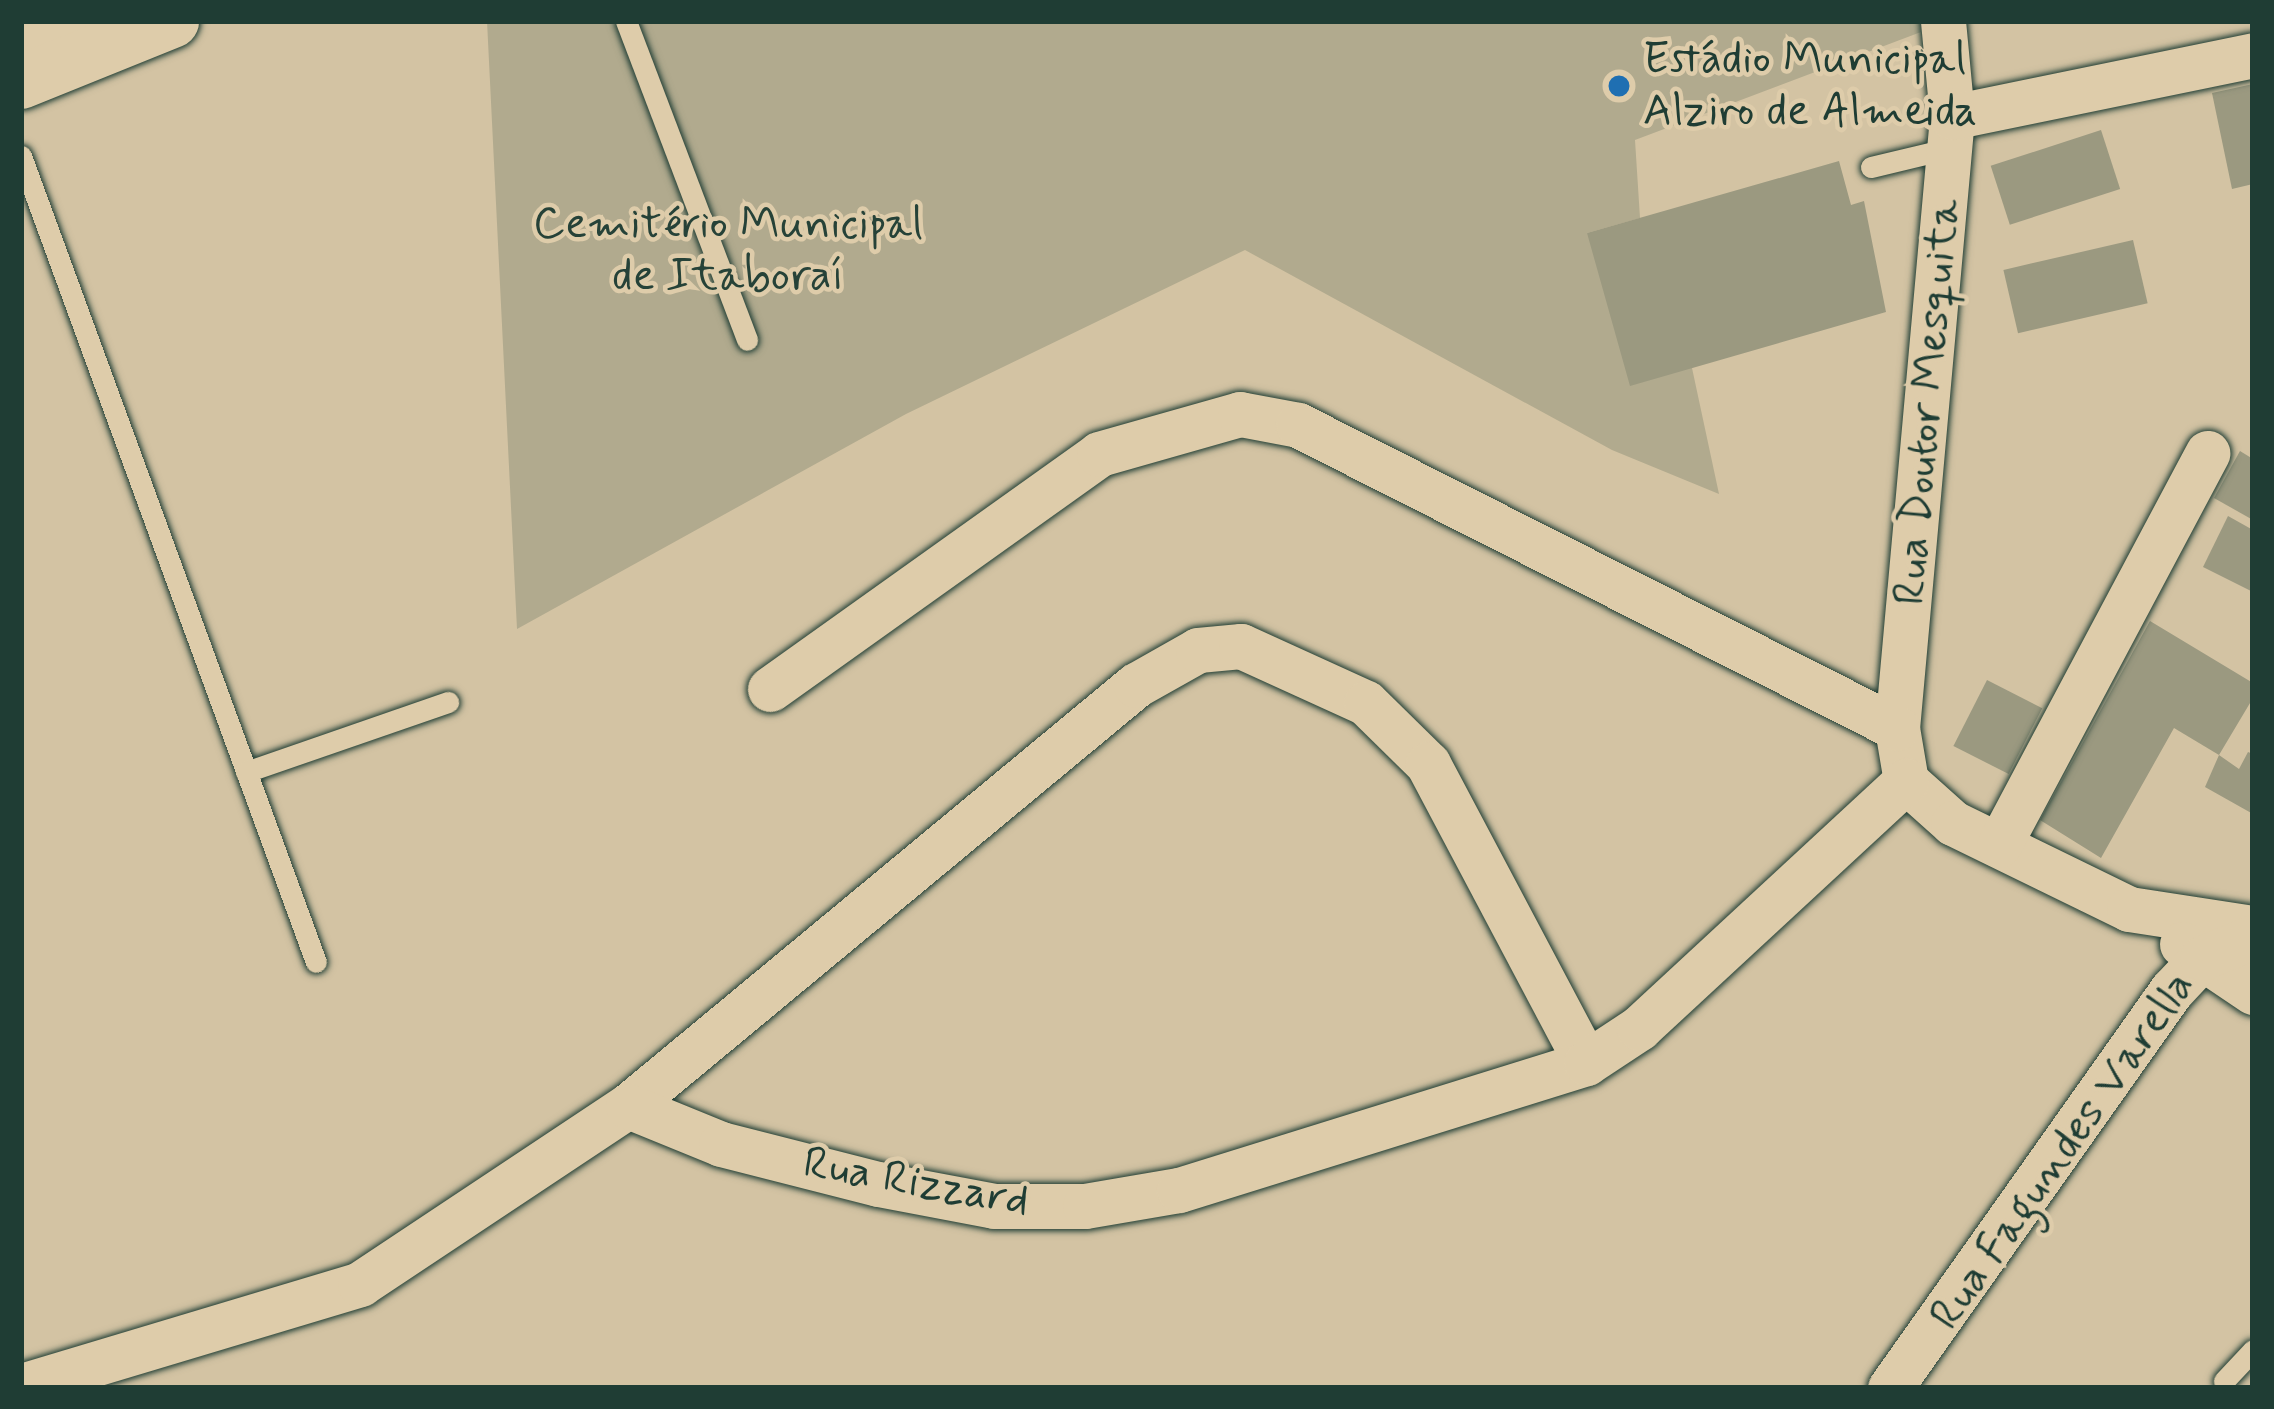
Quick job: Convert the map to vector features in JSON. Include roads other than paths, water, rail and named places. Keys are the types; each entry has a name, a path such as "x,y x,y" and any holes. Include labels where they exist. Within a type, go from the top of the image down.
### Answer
{"street":[{"path":"21,40 68,21"},
{"path":"21,82 172,21"},
{"name":"Rua Doutor Mesquita","path":"1906,781 1897,728 1951,132 1943,21"},
{"path":"1951,132 2253,55"},
{"path":"770,689 1099,454 1240,414 1298,425 1897,728"},
{"path":"1999,845 2207,453"},
{"path":"49,1383 360,1284 628,1106 1136,685 1198,650 1241,646 1366,703 1428,764 1586,1063"},
{"path":"1906,781 1929,808 2129,909 2253,992"},
{"name":"Rua Rizzard","path":"628,1106 721,1144 878,1184 994,1206 1085,1206 1179,1190 1586,1063 1639,1028 1906,781"},
{"path":"2129,909 2253,933"},
{"name":"Rua Fagundes Varella","path":"1890,1388 2202,958 2253,933"}],"lane":[{"path":"626,21 747,340"},
{"path":"1871,167 1951,132"},
{"path":"21,156 316,962"},
{"path":"246,772 448,702"},
{"path":"2224,1382 2253,1350"}],"place":[{"name":"Estádio Municipal Alziro de Almeida","path":"1619,86"}],"park label":[{"name":"Cemitério Municipal de Itaboraí","path":"728,251"}]}
